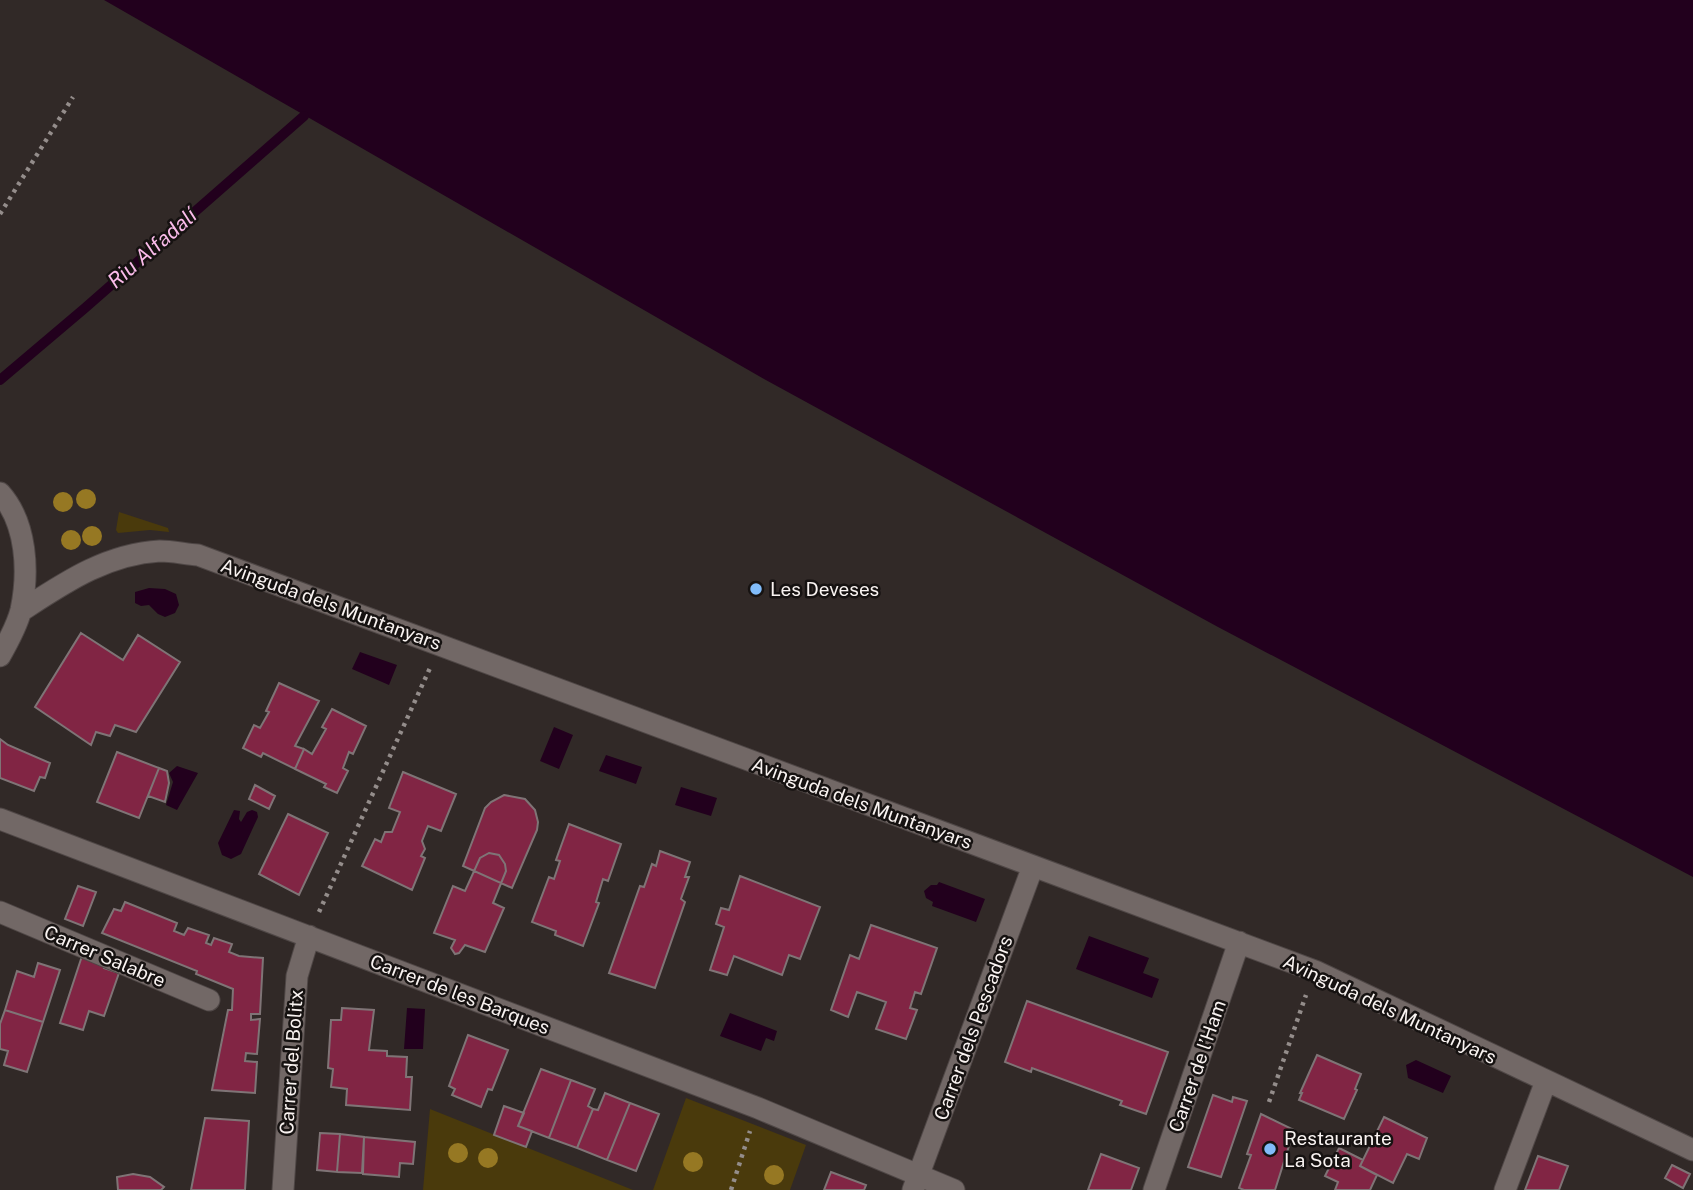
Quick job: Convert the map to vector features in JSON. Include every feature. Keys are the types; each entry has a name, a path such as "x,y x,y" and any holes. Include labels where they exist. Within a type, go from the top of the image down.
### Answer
{"street":[{"path":"0,493 8,502 23,546 24,568 21,611 0,656"},
{"name":"Avinguda dels Muntanyars","path":"21,611 97,565 163,551 198,555 1315,971 1693,1150"},
{"name":"Carrer de les Barques","path":"0,819 758,1108 916,1182"},
{"name":"Carrer dels Pescadors","path":"916,1182 1033,866"},
{"name":"Carrer Salabre","path":"3,920 209,1000"},
{"name":"Carrer del Bolitx","path":"283,1190 297,976 309,936"},
{"name":"Carrer de l’Ham","path":"1154,1190 1240,942"},
{"path":"1505,1190 1546,1081"},
{"path":"916,1182 954,1190"}],"path":[{"path":"0,215 73,97"},
{"path":"309,936 440,645"},
{"path":"1269,1102 1315,971"},
{"path":"731,1190 758,1108"}],"shaded area":[{"path":"104,0 1693,0 1693,877 1218,627 764,379"},
{"path":"119,512 168,528 169,532 150,530 118,533 116,530"},
{"path":"149,588 165,589 176,594 179,605 175,613 165,617 149,605 141,606 135,603 135,592"},
{"path":"360,652 397,665 389,685 352,669"},
{"path":"554,727 573,735 559,769 540,761"},
{"path":"606,755 642,767 636,784 599,771"},
{"path":"177,766 198,773 177,810 166,805 173,782 169,773"},
{"path":"681,787 717,798 711,816 675,805"},
{"path":"234,810 240,811 241,822 247,812 252,810 257,812 258,817 241,854 231,859 222,855 218,843"},
{"path":"939,882 985,899 976,922 932,906 933,902 926,898 924,891"},
{"path":"1089,936 1149,958 1143,973 1159,979 1152,998 1076,969"},
{"path":"407,1008 425,1009 423,1049 404,1049"},
{"path":"730,1013 777,1031 774,1041 766,1038 761,1051 720,1036"},
{"path":"1416,1060 1451,1076 1443,1093 1408,1078 1406,1065"},
{"path":"686,1098 806,1145 790,1190 653,1190"},
{"path":"430,1109 633,1190 423,1190"}],"building":[{"path":"81,633 123,660 138,635 180,662 136,732 115,725 110,736 96,732 91,745 35,707"},
{"path":"279,683 319,701 295,746 304,749 295,769 263,753 261,757 243,748 254,725 260,728 269,712 266,711"},
{"path":"332,709 366,726 353,754 349,752 343,768 348,771 337,793 324,787 326,784 295,769 304,749 312,754 326,729 322,727"},
{"path":"0,739 50,763 45,778 40,777 34,791 0,778"},
{"path":"117,752 159,768 139,818 97,802"},
{"path":"159,768 167,771 169,783 165,802 148,796"},
{"path":"403,772 456,794 441,831 428,826 422,841 425,849 421,856 425,858 412,890 362,866 375,839 381,842 385,832 392,832 400,812 389,808"},
{"path":"255,785 275,796 269,809 249,799"},
{"path":"504,795 525,799 535,810 538,822 512,888 463,866 485,808"},
{"path":"288,814 328,833 299,895 259,874"},
{"path":"569,824 621,844 608,881 603,879 596,902 599,903 583,946 532,922 549,877 554,879 560,861 556,860"},
{"path":"660,851 690,862 685,877 689,877 681,899 685,902 655,988 609,973 640,886 644,887 652,864 656,866"},
{"path":"489,853 499,855 505,864 506,871 493,903 504,908 485,952 465,945 455,954 451,948 455,940 434,933 453,886 465,891 480,858"},
{"path":"740,876 820,907 800,959 789,955 782,975 734,956 727,975 710,970 724,927 716,924 721,908 729,910"},
{"path":"78,886 96,892 83,926 65,919"},
{"path":"125,902 177,923 174,931 184,935 188,928 209,935 206,943 211,945 214,938 232,944 229,952 239,956 263,958 260,1014 251,1014 251,1020 260,1019 257,1054 246,1053 245,1061 257,1062 255,1093 212,1090 228,1010 232,1010 233,989 196,974 197,971 102,933 114,909 121,911"},
{"path":"871,925 937,948 921,994 915,992 910,1008 917,1010 906,1039 876,1029 886,1002 857,992 848,1017 831,1010 850,955 859,959"},
{"path":"82,956 105,964 104,968 119,973 104,1016 89,1011 83,1030 60,1023"},
{"path":"38,963 60,970 43,1022 5,1010 17,971 34,977"},
{"path":"1027,1001 1168,1052 1146,1114 1120,1105 1122,1101 1032,1068 1031,1072 1005,1062"},
{"path":"342,1008 374,1010 369,1050 387,1051 387,1056 407,1057 406,1077 412,1077 410,1110 346,1105 347,1089 331,1087 333,1069 328,1068 331,1020 341,1020"},
{"path":"5,1010 43,1022 27,1072 4,1065 8,1051 0,1049 0,1024"},
{"path":"468,1035 508,1050 492,1090 488,1089 481,1107 452,1095 455,1089 449,1086"},
{"path":"1317,1055 1361,1074 1344,1119 1299,1100"},
{"path":"541,1069 571,1080 549,1138 518,1126"},
{"path":"571,1080 595,1089 588,1106 593,1109 577,1148 549,1138"},
{"path":"605,1093 630,1103 607,1160 577,1148 593,1109 598,1110"},
{"path":"1213,1095 1232,1102 1233,1097 1247,1101 1221,1177 1188,1167"},
{"path":"630,1103 659,1114 636,1171 607,1160"},
{"path":"504,1106 524,1113 518,1126 532,1131 526,1147 494,1135"},
{"path":"1261,1114 1294,1130 1275,1190 1244,1190 1239,1188"},
{"path":"1384,1117 1427,1138 1419,1159 1407,1154 1393,1183 1360,1166"},
{"path":"205,1118 249,1121 245,1190 191,1190"},
{"path":"320,1133 340,1134 337,1172 317,1170"},
{"path":"340,1134 364,1137 362,1173 337,1172"},
{"path":"364,1137 415,1142 413,1164 400,1163 399,1177 363,1174"},
{"path":"1339,1148 1363,1160 1360,1166 1377,1175 1370,1190 1335,1190 1338,1182 1325,1176"},
{"path":"1101,1154 1139,1168 1131,1190 1088,1190"},
{"path":"1538,1156 1568,1166 1559,1190 1525,1190"},
{"path":"1672,1165 1690,1174 1683,1188 1665,1178"},
{"path":"831,1172 866,1185 864,1190 824,1190"},
{"path":"133,1174 150,1177 164,1187 161,1190 118,1190 117,1177"}],"waterway":[{"name":"Riu Alfadalí","path":"0,380 304,116"}],"place":[{"name":"Les Deveses","path":"756,589"},
{"name":"Restaurante La Sota","path":"1270,1149"}]}
